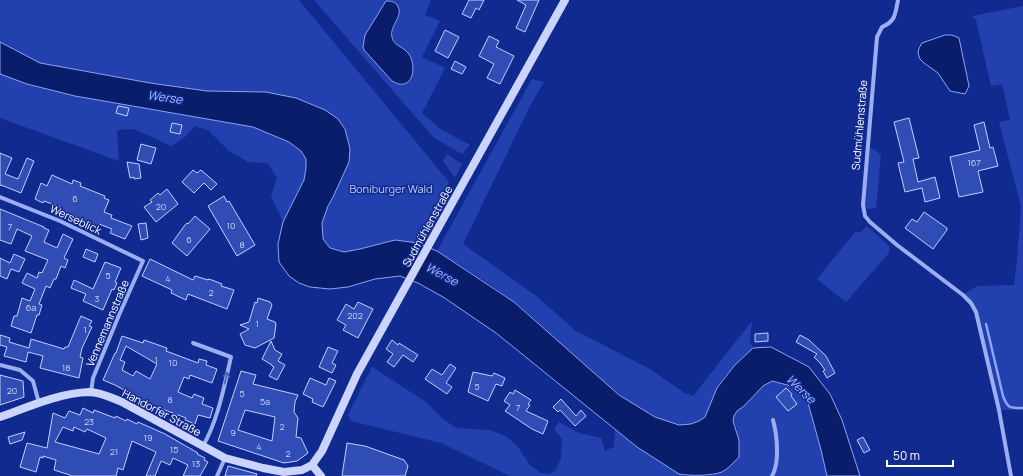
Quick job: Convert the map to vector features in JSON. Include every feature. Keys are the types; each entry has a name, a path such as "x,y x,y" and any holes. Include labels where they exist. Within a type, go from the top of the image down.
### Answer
{"street":[{"name":"Sudmühlenstraße","path":"312,465 322,451 357,374 565,0"},
{"name":"Sudmühlenstraße","path":"898,0 894,17 890,24 882,27 877,37 863,205 865,216 897,245 963,295 976,312 999,410 1011,476"},
{"name":"Werseblick","path":"0,196 60,221 143,261"},
{"name":"Vennemannstraße","path":"91,392 93,378 143,261"},
{"path":"193,343 232,357 221,399 208,438 203,447"},
{"path":"0,365 20,370 33,381 39,403"},
{"name":"Handorfer Straße","path":"0,417 58,397 91,392 122,402 225,458 284,472 302,470 312,465"},
{"path":"772,420 776,431 776,468 772,476"},
{"path":"217,476 225,458"},
{"path":"312,465 321,476"}],"green space":[{"name":"Boniburger Wald","path":"0,0 299,0 449,182 418,243 395,240 344,252 330,248 323,239 322,223 328,206 349,162 345,129 338,119 325,110 296,98 266,92 207,91 150,83 40,63 0,42"},
{"path":"314,0 431,0 425,15 440,21 422,57 445,68 422,113 442,130 470,145 462,154 434,138","holes":["390,1 394,2 398,6 398,18 394,25 392,36 397,46 407,51 412,59 413,66 413,72 404,84 396,84 392,80 372,24 382,6"]},
{"path":"1023,6 1023,410 999,410 976,312 963,295 977,286 1014,285 1021,206 999,122 1010,120 1002,84 991,86 976,20 972,16"},
{"path":"0,74 27,84 75,96 253,127 289,142 301,151 306,159 304,180 283,222 271,196 277,178 268,163 248,162 229,151 208,130 195,126 184,138 171,146 134,129 117,130 119,161 0,118"},
{"path":"532,79 544,82 530,106 463,244 535,295 576,331 650,369 683,392 693,396 752,321 750,341 753,348 733,367 720,383 705,416 698,422 678,424 654,416 628,400 601,380 513,301 485,281 437,251"},
{"path":"868,147 881,155 876,208 868,209 863,205"},
{"path":"447,154 462,164 455,178 443,161"},
{"path":"867,226 889,246 889,253 846,302 817,279 855,232 861,232"},
{"path":"372,367 426,402 442,418 456,428 489,430 506,436 518,447 530,465 541,473 550,474 556,470 561,458 562,439 554,429 559,422 579,433 601,438 604,451 614,447 615,429 637,447 679,474 685,476 510,476 441,443 351,421 348,415"},
{"path":"772,381 795,387 807,399 827,476 710,476 723,472 737,429 733,421 737,411 744,406 763,386"}],"water":[{"path":"386,1 395,3 399,9 398,17 392,33 393,40 411,57 413,70 412,77 404,84 399,84 392,81 363,47 365,35"},
{"path":"945,35 952,35 959,38 969,86 965,94 950,91 938,73 920,59 918,53 922,43"},
{"name":"Werse","path":"0,42 40,63 150,83 207,91 266,92 296,98 325,110 338,119 345,129 350,149 349,162 328,206 322,223 323,239 330,248 344,252 395,240 418,243 437,251 514,302 619,395 655,417 679,425 691,424 705,417 717,388 734,366 753,348 771,347 809,367 830,394 842,420 860,476 827,476 807,399 795,387 772,381 763,386 744,406 737,411 733,421 739,440 739,457 722,472 707,475 679,474 637,447 496,333 443,297 418,283 400,276 375,279 348,287 330,289 310,287 299,283 289,276 279,262 278,244 283,222 304,180 306,159 301,151 289,142 253,127 75,96 27,84 0,74"}],"building":[{"path":"469,0 484,0 479,10 476,8 471,18 462,14"},
{"path":"517,0 539,0 525,32 516,28 526,5"},
{"path":"445,30 459,37 448,58 435,51"},
{"path":"489,36 499,41 496,47 514,56 500,84 487,78 494,64 479,56"},
{"path":"455,61 466,67 462,74 451,69"},
{"path":"118,106 129,108 127,116 116,113"},
{"path":"909,118 919,158 913,159 918,182 935,177 940,198 925,202 922,188 905,192 898,163 904,162 894,122"},
{"path":"984,122 990,148 993,147 998,166 978,171 983,192 959,197 950,157 980,150 974,125"},
{"path":"172,123 182,125 180,134 170,132"},
{"path":"141,144 156,148 151,164 137,160"},
{"path":"0,153 12,158 5,174 18,179 27,158 34,161 21,193 1,185 0,186"},
{"path":"127,162 139,164 141,178 130,178"},
{"path":"193,170 197,173 201,170 217,184 211,190 204,183 194,193 182,182"},
{"path":"52,175 72,184 73,180 81,183 80,186 105,196 104,198 109,200 104,212 112,215 111,218 132,226 125,239 110,233 112,229 99,224 98,227 61,210 61,208 55,205 44,201 43,203 35,199 41,183 47,186"},
{"path":"167,189 178,204 156,222 144,207 152,202 150,200 158,193 160,195"},
{"path":"224,196 227,202 229,201 255,245 237,256 208,206"},
{"path":"0,209 49,230 44,242 57,248 63,234 73,239 64,258 68,260 65,268 61,266 56,279 54,279 50,288 46,286 39,304 42,305 39,315 37,315 31,333 11,326 14,316 17,316 22,298 30,301 35,289 22,283 27,273 37,278 39,272 42,273 48,260 25,251 32,236 17,229 11,244 0,240"},
{"path":"924,212 947,228 933,249 905,228 912,219 917,222"},
{"path":"195,216 210,229 187,256 172,243 185,225 187,223 188,224"},
{"path":"146,223 148,238 141,240 138,224"},
{"path":"86,249 98,254 95,262 83,257"},
{"path":"14,254 25,259 19,272 11,269 7,279 0,276 0,258 10,263"},
{"path":"150,259 193,280 195,276 208,279 222,284 221,286 234,290 227,309 188,294 186,300 171,293 172,290 142,276"},
{"path":"105,262 121,268 115,282 117,283 114,290 112,289 103,310 83,301 86,294 71,288 74,280 93,289"},
{"path":"258,298 270,302 272,305 267,319 275,322 276,324 274,338 255,348 245,345 240,334 249,329 240,325 249,322 255,302 257,303"},
{"path":"358,302 373,309 358,338 343,330 346,325 337,320 346,304 354,309"},
{"path":"81,316 92,321 89,326 92,327 82,348 80,357 83,358 79,378 40,368 43,356 28,352 26,362 4,356 7,347 0,345 0,335 10,338 9,342 29,348 31,339 64,349 65,347 68,347"},
{"path":"768,333 768,341 755,342 755,334"},
{"path":"800,335 809,340 826,356 835,373 827,378 823,371 825,370 814,357 817,354 796,342"},
{"path":"122,336 143,343 144,340 167,348 166,351 198,363 199,359 207,361 206,365 217,369 212,383 190,375 189,379 184,377 178,392 192,398 194,394 204,398 202,404 213,408 210,418 198,415 195,424 185,420 186,418 157,408 103,380 116,353","holes":["126,346 157,364 150,379 136,371 133,376 122,370 125,362 120,360"]},
{"path":"392,340 398,345 399,343 418,355 413,362 403,355 394,367 387,362 393,354 386,349"},
{"path":"271,341 275,350 282,354 278,361 285,365 277,380 269,376 274,367 262,359"},
{"path":"328,347 338,351 332,363 336,365 332,373 319,367"},
{"path":"450,364 456,368 446,383 452,387 447,394 425,379 432,369 442,375"},
{"path":"241,371 256,375 253,384 298,395 295,402 294,412 298,418 296,437 301,438 308,453 297,461 284,463 218,441","holes":["245,410 275,417 272,441 238,430"]},
{"path":"473,372 492,376 494,373 505,378 502,386 496,384 488,401 468,392"},
{"path":"0,375 23,381 24,397 0,405"},
{"path":"310,378 326,385 329,378 336,381 323,407 312,402 313,399 303,394"},
{"path":"786,388 792,394 791,396 797,404 788,411 776,397"},
{"path":"515,390 531,400 526,411 548,421 543,434 532,429 505,411 510,405 504,401 510,392 513,394"},
{"path":"561,399 576,416 581,410 586,416 575,426 560,410 558,412 553,407"},
{"path":"83,408 93,413 94,410 115,418 116,416 126,421 127,419 137,424 138,422 165,434 198,453 197,454 205,458 204,460 208,462 200,476 183,476 188,465 173,458 170,465 161,461 155,476 146,476 156,452 132,441 123,470 118,468 116,476 70,476 54,470 56,460 43,456 43,458 40,457 36,472 20,467 27,443 47,448 53,413 65,418 69,411 80,415","holes":["63,427 73,431 74,427 85,432 87,429 106,438 99,454 55,442"]},
{"path":"25,432 22,440 10,444 8,437"},
{"path":"863,437 870,450 864,453 857,440"},
{"path":"347,443 365,446 404,460 408,466 405,476 342,476"},
{"path":"228,466 257,474 256,476 225,476"}],"waterway":[{"path":"986,324 1003,396 1008,406 1023,408"}]}
